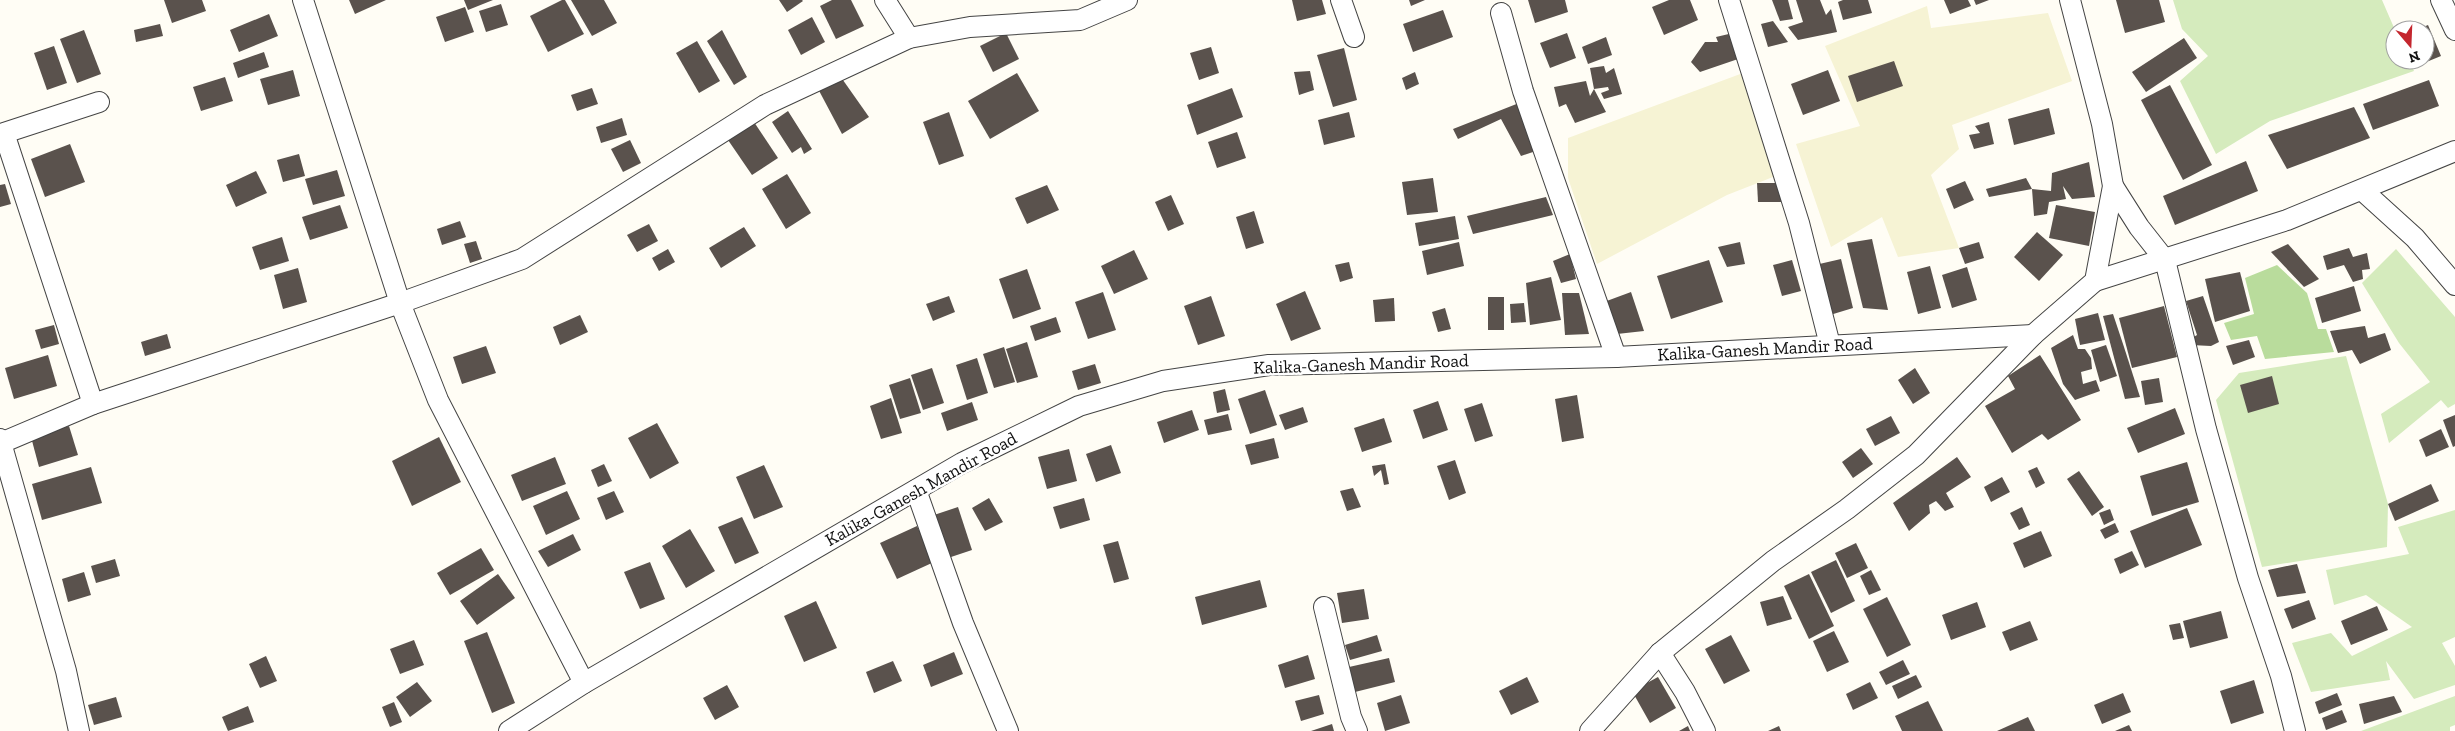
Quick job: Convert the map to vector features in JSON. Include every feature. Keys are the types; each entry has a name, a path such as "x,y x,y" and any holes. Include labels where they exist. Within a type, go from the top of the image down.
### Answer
{"street":[{"path":"303,0 400,303 438,400 584,684"},
{"path":"885,0 909,38"},
{"path":"79,731 66,671 1,441 93,404 400,303 522,259 765,105 909,38 970,27 1080,20 1127,0"},
{"path":"1341,0 1354,37"},
{"path":"1729,0 1799,223 1830,344"},
{"path":"2070,0 2102,124 2113,186 2095,281"},
{"path":"2441,0 2455,30"},
{"path":"1501,13 1523,91 1616,357"},
{"path":"93,404 4,133 99,102"},
{"path":"1590,731 1660,652 1773,561 1847,510 1916,455 2033,335 2095,281 2287,220 2455,151"},
{"path":"2113,186 2139,227 2165,260 2206,430 2248,578 2279,668 2295,731"},
{"path":"2362,190 2416,238 2455,285"},
{"name":"Kalika-Ganesh Mandir Road","path":"509,731 584,684 962,463 1079,406 1163,381 1269,365 1616,357 1830,344 2033,335"},
{"path":"916,490 964,623 1008,731"},
{"path":"1324,607 1351,717 1357,731"},
{"path":"1660,652 1706,731"}],"shaded area":[{"path":"1927,6 1931,28 2048,13 2072,81 1952,125 1959,149 1931,175 1959,248 1898,257 1882,217 1831,247 1796,144 1860,126 1825,46"},
{"path":"1751,70 1783,173 1727,195 1597,264 1568,178 1568,138"}],"green space":[{"path":"2173,0 2382,0 2391,20 2385,20 2385,70 2414,71 2270,121 2216,154 2180,81 2208,56 2182,29"},
{"path":"2396,249 2455,317 2455,404 2448,408 2441,400 2389,443 2381,414 2430,382 2399,343 2362,283"},
{"path":"2277,265 2307,293 2318,329 2326,329 2334,352 2265,359 2257,336 2231,340 2224,323 2254,314 2245,278"},
{"path":"2346,356 2388,504 2387,547 2262,567 2216,400 2239,373"},
{"path":"2455,510 2455,637 2442,643 2455,666 2455,685 2414,699 2386,661 2390,680 2311,692 2292,643 2331,633 2352,656 2412,627 2366,595 2334,605 2326,570 2409,554 2398,527"},
{"path":"2455,696 2455,725 2450,727 2450,731 2361,731"}],"building":[{"path":"164,0 202,0 206,11 172,23"},
{"path":"349,0 386,0 355,14"},
{"path":"464,0 493,0 468,10"},
{"path":"565,0 584,34 548,52 530,16"},
{"path":"571,0 604,0 617,23 592,36"},
{"path":"779,0 802,0 803,1 787,12"},
{"path":"832,0 851,0 864,26 836,39 820,6"},
{"path":"1292,0 1322,0 1326,14 1297,21"},
{"path":"1409,0 1425,0 1411,6"},
{"path":"1528,0 1565,0 1568,12 1535,23"},
{"path":"1669,0 1690,0 1698,20 1664,35 1652,7"},
{"path":"1772,0 1788,0 1793,19 1780,21"},
{"path":"1796,0 1820,0 1826,15 1831,9 1837,32 1798,40 1788,27 1803,22"},
{"path":"1843,0 1868,0 1872,13 1843,20 1838,2"},
{"path":"1944,0 1968,0 1971,6 1950,14"},
{"path":"1974,0 1989,0 1976,5"},
{"path":"2116,0 2159,0 2165,22 2125,33"},
{"path":"501,4 508,25 486,32 479,11"},
{"path":"465,7 474,32 445,42 436,17"},
{"path":"1443,10 1453,37 1413,52 1403,24"},
{"path":"269,14 278,36 239,52 230,30"},
{"path":"812,17 825,42 801,55 788,30"},
{"path":"1773,21 1788,42 1768,47 1761,24"},
{"path":"160,24 163,36 136,42 134,30"},
{"path":"84,30 101,74 77,83 60,39"},
{"path":"722,30 747,77 734,85 707,41"},
{"path":"1006,33 1019,59 993,72 980,46"},
{"path":"1567,33 1576,58 1550,68 1540,43"},
{"path":"1733,33 1741,58 1700,72 1691,62 1705,42 1718,42 1716,37"},
{"path":"1606,37 1612,55 1588,64 1582,47"},
{"path":"2184,38 2197,58 2146,92 2132,72"},
{"path":"697,41 720,81 699,93 676,53"},
{"path":"2435,42 2441,56 2435,58"},
{"path":"54,46 67,83 47,90 34,53"},
{"path":"1211,47 1219,73 1199,80 1190,53"},
{"path":"1344,48 1357,100 1333,107 1317,55"},
{"path":"264,52 269,67 238,78 233,63"},
{"path":"1894,61 1903,86 1857,102 1848,76"},
{"path":"1604,66 1606,73 1614,68 1622,94 1604,99 1601,93 1609,90 1608,87 1594,89 1590,68"},
{"path":"293,70 300,96 268,105 260,79"},
{"path":"1828,70 1840,101 1803,115 1791,84"},
{"path":"1310,71 1314,90 1299,95 1294,72"},
{"path":"1415,72 1419,84 1406,90 1402,78"},
{"path":"838,73 869,117 842,134 816,85"},
{"path":"1017,73 1039,111 990,139 968,101"},
{"path":"225,77 233,101 201,111 193,87"},
{"path":"2429,80 2439,106 2373,130 2363,104"},
{"path":"1586,81 1590,96 1594,89 1606,112 1575,123 1566,104 1559,107 1554,87"},
{"path":"2170,85 2212,165 2183,180 2141,100"},
{"path":"592,88 598,104 577,111 571,95"},
{"path":"1232,88 1243,117 1197,135 1187,105"},
{"path":"1519,103 1536,151 1521,156 1501,119 1458,139 1453,129"},
{"path":"2354,107 2370,138 2287,169 2268,135"},
{"path":"2049,108 2055,134 2014,145 2008,119"},
{"path":"788,111 812,149 804,154 801,147 792,153 772,122"},
{"path":"949,112 964,156 939,165 923,122"},
{"path":"1349,112 1355,137 1324,145 1318,120"},
{"path":"622,118 627,135 601,143 596,127"},
{"path":"754,122 778,158 752,175 728,140"},
{"path":"1989,122 1994,144 1974,149 1969,135 1980,133 1975,126"},
{"path":"1237,132 1246,158 1217,168 1208,142"},
{"path":"630,140 641,163 623,172 611,149"},
{"path":"70,144 85,182 45,197 31,159"},
{"path":"299,154 305,176 283,182 277,160"},
{"path":"2246,161 2258,191 2175,225 2163,196"},
{"path":"2089,162 2095,197 2072,199 2063,186 2066,199 2049,202 2047,214 2034,216 2032,189 2051,191 2052,173"},
{"path":"337,170 345,196 313,205 305,179"},
{"path":"256,171 267,193 236,207 226,185"},
{"path":"787,174 811,213 786,229 762,189"},
{"path":"1433,178 1438,212 1407,215 1402,182"},
{"path":"2026,178 2032,189 1989,197 1986,189"},
{"path":"1965,181 1974,200 1954,209 1946,189"},
{"path":"1757,183 1782,183 1782,202 1758,202"},
{"path":"5,184 11,204 0,207 0,185"},
{"path":"1047,185 1059,210 1027,224 1015,198"},
{"path":"1171,195 1184,224 1168,231 1155,202"},
{"path":"1546,197 1553,215 1473,234 1467,216"},
{"path":"340,205 348,228 310,240 302,217"},
{"path":"2056,205 2095,212 2089,246 2049,238"},
{"path":"1254,211 1264,243 1246,249 1236,217"},
{"path":"1455,216 1459,239 1419,246 1415,223"},
{"path":"460,221 466,237 442,245 437,229"},
{"path":"649,224 658,241 637,252 627,235"},
{"path":"744,227 756,246 721,268 709,248"},
{"path":"2037,232 2063,255 2039,281 2014,257"},
{"path":"282,237 289,261 260,270 252,247"},
{"path":"1872,239 1888,310 1863,308 1847,243"},
{"path":"476,241 482,259 470,263 464,244"},
{"path":"1459,242 1464,266 1427,275 1422,251"},
{"path":"1740,242 1745,264 1727,267 1718,247"},
{"path":"1979,242 1984,258 1965,264 1959,248"},
{"path":"2288,244 2319,279 2304,287 2271,252"},
{"path":"2349,248 2353,257 2367,253 2370,269 2362,270 2363,279 2353,282 2344,265 2327,270 2323,256"},
{"path":"668,249 675,262 659,271 652,258"},
{"path":"1134,250 1148,279 1114,294 1101,266"},
{"path":"1570,254 1576,279 1561,283 1553,261"},
{"path":"1841,259 1853,308 1830,315 1815,265"},
{"path":"1709,260 1723,302 1671,319 1657,276"},
{"path":"1792,260 1801,291 1782,296 1773,265"},
{"path":"1349,262 1353,278 1340,282 1335,265"},
{"path":"1930,266 1941,308 1918,314 1907,272"},
{"path":"1967,267 1977,300 1952,308 1942,275"},
{"path":"298,268 307,302 283,309 274,275"},
{"path":"1027,269 1041,309 1013,319 999,279"},
{"path":"2240,272 2250,311 2215,322 2205,279"},
{"path":"1551,277 1561,320 1530,325 1526,283"},
{"path":"2354,286 2361,311 2322,323 2315,298"},
{"path":"1305,291 1321,329 1291,341 1276,304"},
{"path":"1103,292 1116,330 1088,339 1075,302"},
{"path":"1631,292 1644,331 1617,334 1604,302"},
{"path":"1562,293 1579,293 1589,334 1565,335"},
{"path":"949,296 955,312 933,321 926,304"},
{"path":"1211,296 1225,336 1198,345 1184,306"},
{"path":"2203,296 2219,342 2211,346 2191,345 2189,340 2197,335 2186,301"},
{"path":"1488,297 1504,297 1504,330 1488,330"},
{"path":"1394,298 1395,321 1375,322 1373,300"},
{"path":"1524,303 1526,322 1511,323 1510,304"},
{"path":"2164,306 2177,357 2132,368 2119,318"},
{"path":"1445,308 1451,329 1438,332 1432,312"},
{"path":"2098,313 2105,340 2080,345 2075,319"},
{"path":"2113,314 2140,397 2125,399 2103,316"},
{"path":"580,315 588,332 560,345 553,327"},
{"path":"1056,317 1061,332 1035,341 1030,326"},
{"path":"54,325 59,344 41,349 35,330"},
{"path":"2365,326 2368,338 2385,333 2391,350 2360,364 2352,350 2338,353 2330,331"},
{"path":"167,334 171,348 145,356 141,342"},
{"path":"2073,335 2078,349 2085,349 2091,358 2092,369 2081,372 2083,384 2096,380 2100,391 2075,400 2063,384 2051,348"},
{"path":"2249,340 2255,357 2233,365 2226,346"},
{"path":"1027,342 1038,377 1017,383 1006,349"},
{"path":"2106,345 2117,376 2100,382 2091,350"},
{"path":"486,346 496,373 462,384 453,357"},
{"path":"1004,347 1015,382 994,388 983,354"},
{"path":"48,355 57,386 14,399 5,368"},
{"path":"2040,355 2081,420 2048,440 2042,434 2012,453 1985,406 2015,389 2008,376"},
{"path":"977,358 988,393 967,400 956,365"},
{"path":"1095,364 1101,383 1078,390 1072,371"},
{"path":"932,368 944,403 923,410 911,375"},
{"path":"1915,368 1930,393 1913,404 1898,380"},
{"path":"2272,376 2279,404 2248,413 2240,385"},
{"path":"910,378 921,413 900,419 889,385"},
{"path":"2159,378 2163,402 2145,405 2141,381"},
{"path":"1225,389 1230,410 1217,413 1213,392"},
{"path":"1265,390 1277,425 1250,434 1238,399"},
{"path":"1577,395 1584,438 1562,442 1555,399"},
{"path":"891,398 902,433 881,439 870,406"},
{"path":"1438,401 1448,430 1423,439 1413,410"},
{"path":"972,402 978,420 947,431 941,413"},
{"path":"1482,403 1493,436 1475,442 1464,409"},
{"path":"1303,407 1308,422 1285,430 1279,415"},
{"path":"2175,408 2185,434 2138,453 2127,428"},
{"path":"1192,410 1199,430 1164,443 1157,422"},
{"path":"1228,414 1232,430 1208,435 1204,420"},
{"path":"2455,415 2455,446 2453,447 2443,420"},
{"path":"1891,416 1900,433 1875,446 1866,429"},
{"path":"1384,418 1392,442 1362,452 1354,428"},
{"path":"657,423 679,463 650,479 628,438"},
{"path":"69,426 78,455 39,467 31,437"},
{"path":"2441,429 2449,447 2426,457 2419,440"},
{"path":"439,437 461,482 412,506 392,461"},
{"path":"1274,438 1279,458 1251,465 1245,445"},
{"path":"1111,445 1121,473 1096,482 1086,454"},
{"path":"1861,448 1873,464 1853,478 1842,462"},
{"path":"1069,449 1077,481 1047,489 1038,457"},
{"path":"555,457 566,484 522,501 511,475"},
{"path":"1957,457 1971,477 1946,493 1954,507 1945,511 1936,501 1929,505 1930,513 1909,531 1893,503"},
{"path":"1455,460 1466,493 1449,500 1437,466"},
{"path":"2187,462 2199,502 2152,516 2140,476"},
{"path":"604,464 612,481 598,487 591,470"},
{"path":"1385,464 1389,484 1384,485 1381,470 1374,476 1372,466"},
{"path":"764,465 783,507 754,519 736,477"},
{"path":"91,467 102,503 42,520 32,484"},
{"path":"2037,467 2045,483 2036,488 2028,471"},
{"path":"2079,471 2104,507 2092,516 2067,479"},
{"path":"2002,477 2010,492 1991,502 1984,487"},
{"path":"2431,484 2439,501 2395,521 2388,504"},
{"path":"1353,488 1361,507 1347,511 1340,491"},
{"path":"567,491 580,519 546,535 533,506"},
{"path":"614,491 624,512 606,520 597,498"},
{"path":"989,498 1003,522 985,531 972,508"},
{"path":"1084,498 1090,520 1060,529 1053,507"},
{"path":"958,507 972,550 948,558 934,515"},
{"path":"2022,507 2030,525 2019,530 2010,513"},
{"path":"2187,508 2202,545 2145,568 2130,531"},
{"path":"2110,509 2114,520 2104,525 2099,513"},
{"path":"742,517 759,553 735,564 718,527"},
{"path":"2115,523 2119,532 2105,539 2100,530"},
{"path":"917,526 934,562 897,579 880,543"},
{"path":"690,529 715,571 686,588 662,546"},
{"path":"2041,531 2052,556 2024,568 2013,543"},
{"path":"573,534 581,550 548,567 538,551"},
{"path":"1118,541 1129,579 1114,583 1103,545"},
{"path":"1856,543 1868,568 1847,578 1835,553"},
{"path":"481,548 494,570 450,595 437,573"},
{"path":"2132,551 2139,565 2120,574 2114,559"},
{"path":"115,559 120,576 96,583 91,566"},
{"path":"1836,560 1855,601 1831,613 1811,572"},
{"path":"650,562 665,599 640,609 624,572"},
{"path":"2297,564 2306,593 2277,597 2268,570"},
{"path":"1871,570 1881,590 1869,595 1860,576"},
{"path":"84,572 91,595 68,602 62,579"},
{"path":"498,574 515,598 477,625 460,601"},
{"path":"1809,574 1834,626 1809,639 1784,586"},
{"path":"1260,580 1267,607 1202,625 1195,597"},
{"path":"1364,589 1369,619 1342,623 1337,593"},
{"path":"1783,596 1792,619 1767,626 1760,602"},
{"path":"1887,597 1911,645 1887,657 1863,609"},
{"path":"2309,600 2316,619 2292,629 2284,609"},
{"path":"816,601 837,648 804,662 784,616"},
{"path":"1977,602 1986,627 1951,640 1942,615"},
{"path":"2377,606 2388,630 2351,645 2341,621"},
{"path":"2221,611 2228,638 2190,648 2183,621"},
{"path":"2030,621 2038,640 2010,651 2002,632"},
{"path":"2180,623 2184,638 2173,640 2169,625"},
{"path":"1834,631 1849,662 1827,672 1813,641"},
{"path":"487,632 515,703 492,713 464,641"},
{"path":"1377,635 1382,651 1350,660 1345,645"},
{"path":"1731,635 1750,671 1724,684 1705,649"},
{"path":"414,640 424,665 400,674 390,649"},
{"path":"954,652 963,674 931,687 923,665"},
{"path":"1308,655 1315,679 1285,688 1278,665"},
{"path":"266,656 277,681 260,688 249,664"},
{"path":"1389,658 1395,682 1355,692 1349,667"},
{"path":"1903,660 1910,674 1886,685 1879,672"},
{"path":"893,661 902,681 874,693 866,672"},
{"path":"1916,675 1922,687 1898,699 1892,686"},
{"path":"1527,677 1539,702 1511,715 1499,691"},
{"path":"1658,677 1676,708 1650,723 1632,691"},
{"path":"2254,680 2264,713 2231,724 2220,691"},
{"path":"417,682 432,701 410,717 396,697"},
{"path":"1870,682 1878,698 1853,710 1846,694"},
{"path":"727,685 739,707 715,720 703,698"},
{"path":"2123,693 2131,712 2102,724 2094,705"},
{"path":"2337,693 2342,705 2319,714 2315,702"},
{"path":"1319,695 1324,714 1301,721 1295,701"},
{"path":"1401,695 1410,723 1385,731 1377,703"},
{"path":"2394,696 2402,712 2364,724 2359,704"},
{"path":"116,697 122,717 94,725 88,705"},
{"path":"1928,701 1943,731 1902,731 1895,716"},
{"path":"394,702 402,722 390,727 382,707"},
{"path":"248,706 254,722 228,731 222,717"},
{"path":"2342,710 2347,722 2326,730 2322,718"},
{"path":"2028,717 2035,731 1997,731"},
{"path":"1332,724 1334,731 1311,731"},
{"path":"2129,725 2132,731 2115,731"},
{"path":"1688,726 1690,731 1679,731"},
{"path":"1779,726 1781,731 1768,731"}]}
